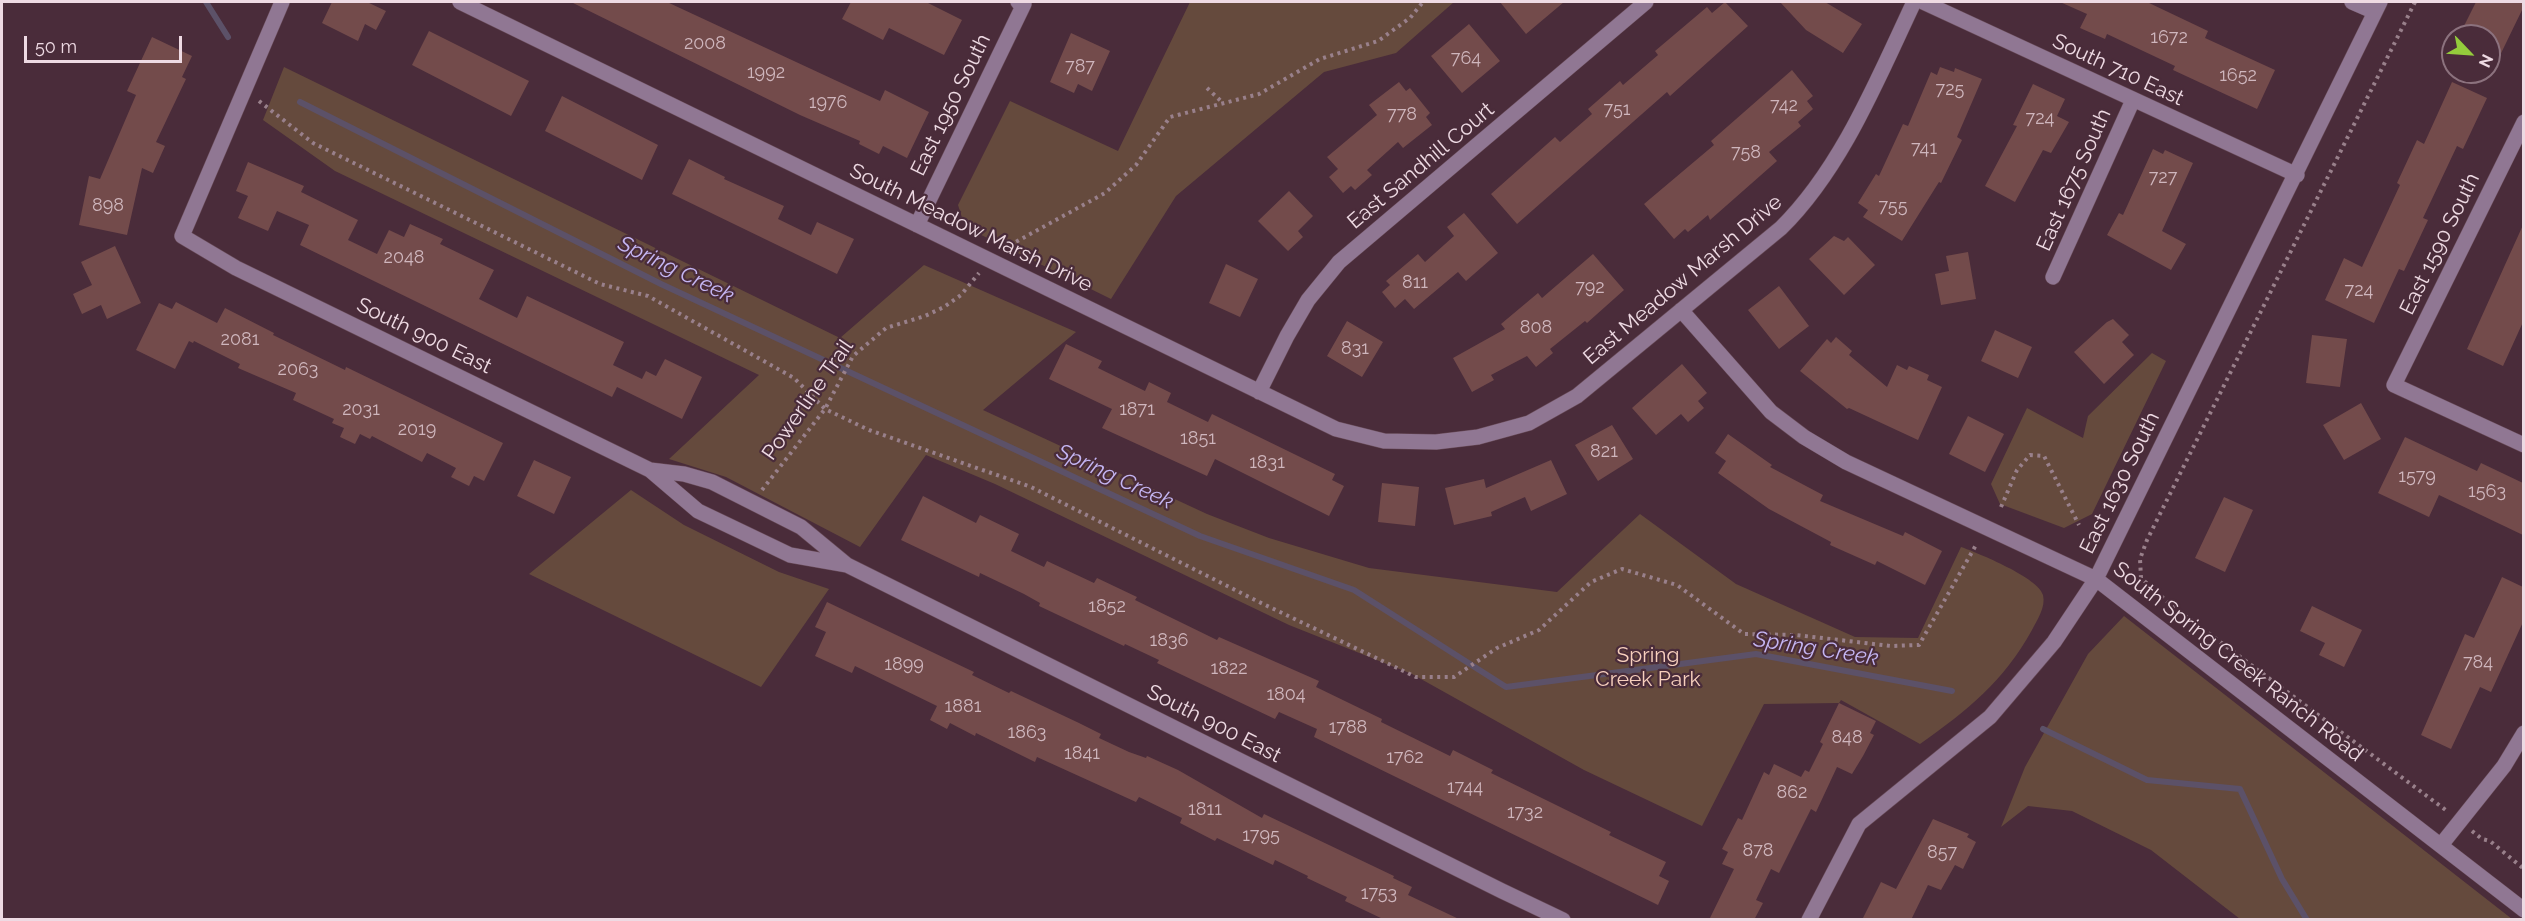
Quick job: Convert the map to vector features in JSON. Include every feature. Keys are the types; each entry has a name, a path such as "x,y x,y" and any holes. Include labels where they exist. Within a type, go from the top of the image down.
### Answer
{"street":[{"name":"South 900 East","path":"282,2 182,236 236,268 650,470 698,511 790,555 847,565"},
{"name":"South Meadow Marsh Drive","path":"460,2 1336,429 1384,441 1436,442 1478,437"},
{"name":"East Sandhill Court","path":"1259,392 1308,300 1340,262 1646,2"},
{"name":"East Meadow Marsh Drive","path":"1478,437 1529,423 1577,396 1802,207 1827,173 1914,2"},
{"name":"South 710 East","path":"1923,2 2297,175"},
{"path":"2352,2 2377,7"},
{"name":"East 1950 South","path":"917,225 1021,3"},
{"name":"East 1630 South","path":"1809,920 1859,824 1990,717 2054,642 2096,579 2297,175 2377,7"},
{"name":"East 1675 South","path":"2053,277 2133,100"},
{"name":"East 1590 South","path":"2523,122 2394,385 2523,445"},
{"name":"South Spring Creek Ranch Road","path":"1681,310 1771,412 1804,437 1846,462 2096,579 2523,910"},
{"name":"South 900 East","path":"650,470 684,474 712,482 801,527 847,565 1563,920"},
{"path":"2441,845 2504,766 2523,733"}],"path":[{"path":"1007,245 1105,193 1136,165 1170,117 1259,94 1320,59 1378,41 1410,18 1423,2"},
{"path":"2415,2 2147,540 2140,559 2141,578 2172,606 2429,796"},
{"path":"1207,88 1224,103"},
{"path":"259,102 313,143 600,284 648,296 794,378 825,410 869,430 1031,487 1257,601 1416,677 1454,677 1460,674 1497,648 1539,630 1590,582 1622,569 1677,585 1744,634 1796,635 1891,646 1919,645 1976,545"},
{"name":"Powerline Trail","path":"759,493 825,410 853,356 886,328 926,316 944,307 961,295 977,276"},
{"path":"2001,507 2017,470 2030,455 2044,456 2079,525"},
{"path":"2482,839 2490,841 2523,869"}],"green space":[{"path":"1190,2 1454,2 1396,53 1324,72 1176,196 1111,299 965,227 958,205 1010,101 1118,151"},
{"name":"Spring Creek Park","path":"284,67 840,338 924,265 1076,332 983,410 1207,514 1269,538 1369,568 1557,592 1640,514 1736,584 1855,637 1918,638 1961,547 2007,567 2031,581 2043,595 2042,609 2021,648 1996,680 1969,707 1920,744 1841,700 1839,703 1764,704 1702,826 1584,770 1412,674 1289,625 995,484 926,455 860,547 726,477 669,459 759,375 335,171 263,120"},
{"path":"2152,353 2166,361 2092,514 2064,528 2000,504 1991,484 2027,408 2083,438 2088,416"},
{"path":"631,490 684,525 779,572 829,589 761,687 529,574"},
{"path":"2124,616 2512,919 2240,919 2151,850 2072,811 2028,806 2001,827 2025,767 2088,654"}],"building":[{"path":"332,2 367,2 386,11 376,30 365,24 358,41 322,23"},
{"path":"571,2 667,2 880,101 885,90 929,112 907,158 883,146 879,154 859,144 860,141 800,115"},
{"path":"851,2 926,2 962,20 944,55 889,28 883,40 842,19"},
{"path":"1500,2 1564,2 1526,34"},
{"path":"1725,2 1748,26 1670,96 1667,92 1517,224 1491,194 1555,137 1560,142 1592,114 1588,109 1620,81 1623,85 1658,55 1655,51 1707,7 1712,13"},
{"path":"1780,2 1825,2 1862,24 1843,53 1806,30"},
{"path":"2060,2 2147,2 2208,31 2205,38 2275,70 2257,109 2173,70 2175,66 2107,34 2105,39 2080,28 2087,14"},
{"path":"2476,2 2523,2 2523,8 2501,53 2501,24 2465,24"},
{"path":"1469,24 1500,61 1462,93 1431,56"},
{"path":"429,31 529,81 511,116 412,65"},
{"path":"1071,33 1110,51 1092,91 1078,84 1074,93 1050,82"},
{"path":"152,37 192,56 182,77 186,79 156,142 165,146 153,173 142,168 127,235 79,225 89,176 100,179 136,95 127,91"},
{"path":"1940,67 1954,72 1955,68 1982,79 1957,137 1962,140 1941,183 1939,182 1902,241 1863,217 1868,210 1858,203 1876,174 1879,176 1903,124 1908,126 1931,72 1937,75"},
{"path":"1792,70 1813,96 1807,101 1813,109 1798,122 1801,126 1769,152 1777,161 1710,220 1708,215 1688,232 1685,229 1674,239 1644,204 1714,145 1711,141"},
{"path":"1399,82 1406,91 1410,88 1430,113 1426,117 1432,125 1403,148 1398,142 1367,170 1372,175 1355,190 1351,186 1343,193 1329,177 1338,169 1327,157 1377,115 1369,105"},
{"path":"2033,84 2065,99 2057,116 2069,122 2051,153 2043,150 2015,202 1985,186 2017,126 2013,125"},
{"path":"2451,84 2456,84 2487,98 2463,149 2457,146 2423,218 2428,220 2404,271 2399,269 2374,323 2325,300 2344,258 2362,267 2400,185 2397,183 2417,140 2424,144"},
{"path":"562,96 658,145 642,180 545,131"},
{"path":"2153,149 2163,154 2165,150 2193,163 2162,231 2186,244 2171,270 2107,235 2119,213 2123,215"},
{"path":"689,159 725,177 724,179 784,206 778,219 811,235 817,222 854,239 837,274 672,194"},
{"path":"248,162 304,186 301,192 358,220 348,240 377,254 389,230 404,237 410,224 443,239 440,244 494,270 479,299 517,318 527,296 624,342 613,365 642,379 646,371 656,376 665,359 702,377 682,419 617,387 612,397 300,245 309,225 277,211 268,231 238,218 248,196 236,191"},
{"path":"1289,191 1313,216 1298,231 1303,237 1288,251 1258,221"},
{"path":"1464,213 1498,253 1466,281 1458,272 1414,309 1405,299 1395,308 1382,292 1390,285 1386,281 1418,254 1425,262 1454,236 1447,227"},
{"path":"2523,225 2523,322 2503,366 2467,349"},
{"path":"1834,236 1844,241 1848,237 1875,265 1844,295 1809,259"},
{"path":"115,246 141,303 107,319 101,305 82,314 73,294 92,285 81,262"},
{"path":"1968,252 1976,299 1941,305 1935,274 1949,271 1946,256"},
{"path":"1593,254 1624,290 1587,323 1585,321 1550,349 1553,353 1536,367 1527,356 1491,375 1494,380 1472,392 1453,358 1505,329 1501,324 1538,293 1542,298"},
{"path":"1226,264 1258,279 1240,317 1209,303"},
{"path":"1779,286 1809,326 1779,349 1748,310"},
{"path":"176,302 217,323 225,308 274,333 273,335 345,370 346,367 503,443 484,481 474,476 469,486 451,477 456,468 427,453 422,462 372,436 370,439 360,434 355,444 340,437 344,428 332,423 334,419 293,400 296,393 238,368 240,364 194,341 193,343 189,341 175,369 136,350 159,303 172,309"},
{"path":"2113,319 2129,335 2122,342 2134,355 2104,384 2074,352"},
{"path":"1347,321 1383,342 1362,377 1327,356"},
{"path":"1995,330 2032,347 2018,378 1981,361"},
{"path":"2312,335 2347,339 2340,387 2306,383"},
{"path":"1836,337 1852,351 1849,355 1887,387 1897,365 1907,370 1909,366 1929,375 1927,380 1942,387 1918,440 1847,409 1800,371 1827,339 1831,343"},
{"path":"1066,344 1102,361 1098,368 1145,391 1149,382 1171,393 1167,402 1208,422 1212,414 1335,474 1332,480 1344,486 1329,516 1215,459 1207,476 1102,428 1112,409 1049,379"},
{"path":"1682,364 1707,393 1698,401 1704,408 1688,422 1681,414 1656,435 1632,408"},
{"path":"2361,403 2381,439 2344,460 2323,425"},
{"path":"1968,416 2004,434 1985,472 1949,454"},
{"path":"1612,425 1633,459 1598,481 1575,445"},
{"path":"1728,434 1772,465 1770,467 1823,495 1820,501 1903,536 1905,532 1942,551 1925,585 1877,561 1875,565 1830,545 1831,542 1769,509 1718,473 1726,461 1715,453"},
{"path":"2405,437 2477,471 2481,463 2523,483 2523,535 2439,495 2429,517 2378,493"},
{"path":"534,460 571,477 554,514 517,496"},
{"path":"1551,460 1567,494 1531,511 1525,497 1491,512 1492,516 1454,525 1445,488 1484,479 1486,488"},
{"path":"1382,483 1419,487 1415,526 1378,522"},
{"path":"923,496 976,523 980,515 1019,534 1011,551 1044,567 1047,561 1094,583 1097,578 1137,597 1135,600 1217,640 1219,637 1319,681 1316,687 1382,719 1381,722 1450,756 1453,750 1493,770 1491,773 1611,832 1609,835 1666,862 1659,876 1669,881 1658,905 1314,737 1317,729 1279,712 1275,719 1157,663 1159,660 1039,606 1040,603 1024,594 980,573 979,577 901,540"},
{"path":"2224,497 2253,510 2225,572 2195,558"},
{"path":"2502,577 2523,587 2523,622 2491,692 2480,687 2451,749 2421,735 2465,634 2474,638"},
{"path":"827,602 974,672 972,675 1009,693 1011,691 1101,734 1099,738 1178,770 1262,818 1264,814 1394,876 1393,878 1412,887 1408,895 1461,920 1385,920 1345,901 1347,897 1275,860 1273,865 1217,838 1215,841 1180,823 1182,818 1139,797 1136,802 1037,757 1035,762 950,723 947,729 930,720 937,706 855,666 852,673 815,656 826,632 815,627"},
{"path":"2312,606 2362,630 2344,667 2319,655 2325,643 2300,631"},
{"path":"1839,703 1876,721 1870,733 1874,735 1863,756 1852,774 1837,767 1816,812 1811,809 1779,873 1771,869 1756,900 1763,903 1754,920 1709,920 1734,869 1722,864 1728,852 1722,849 1738,818 1742,820 1764,772 1769,775 1774,764 1801,777 1805,770 1809,772 1823,744 1820,742"},
{"path":"1933,819 1969,834 1967,837 1976,842 1963,869 1955,865 1941,890 1928,885 1911,920 1862,920 1881,882 1896,889"}],"waterway":[{"name":"Spring Creek","path":"206,2 228,37"},
{"name":"Spring Creek","path":"300,102 661,284 1200,536 1354,590 1506,687 1756,654 1952,691"},
{"name":"Spring Creek","path":"2043,729 2147,780 2240,789 2282,879 2307,920"}]}
